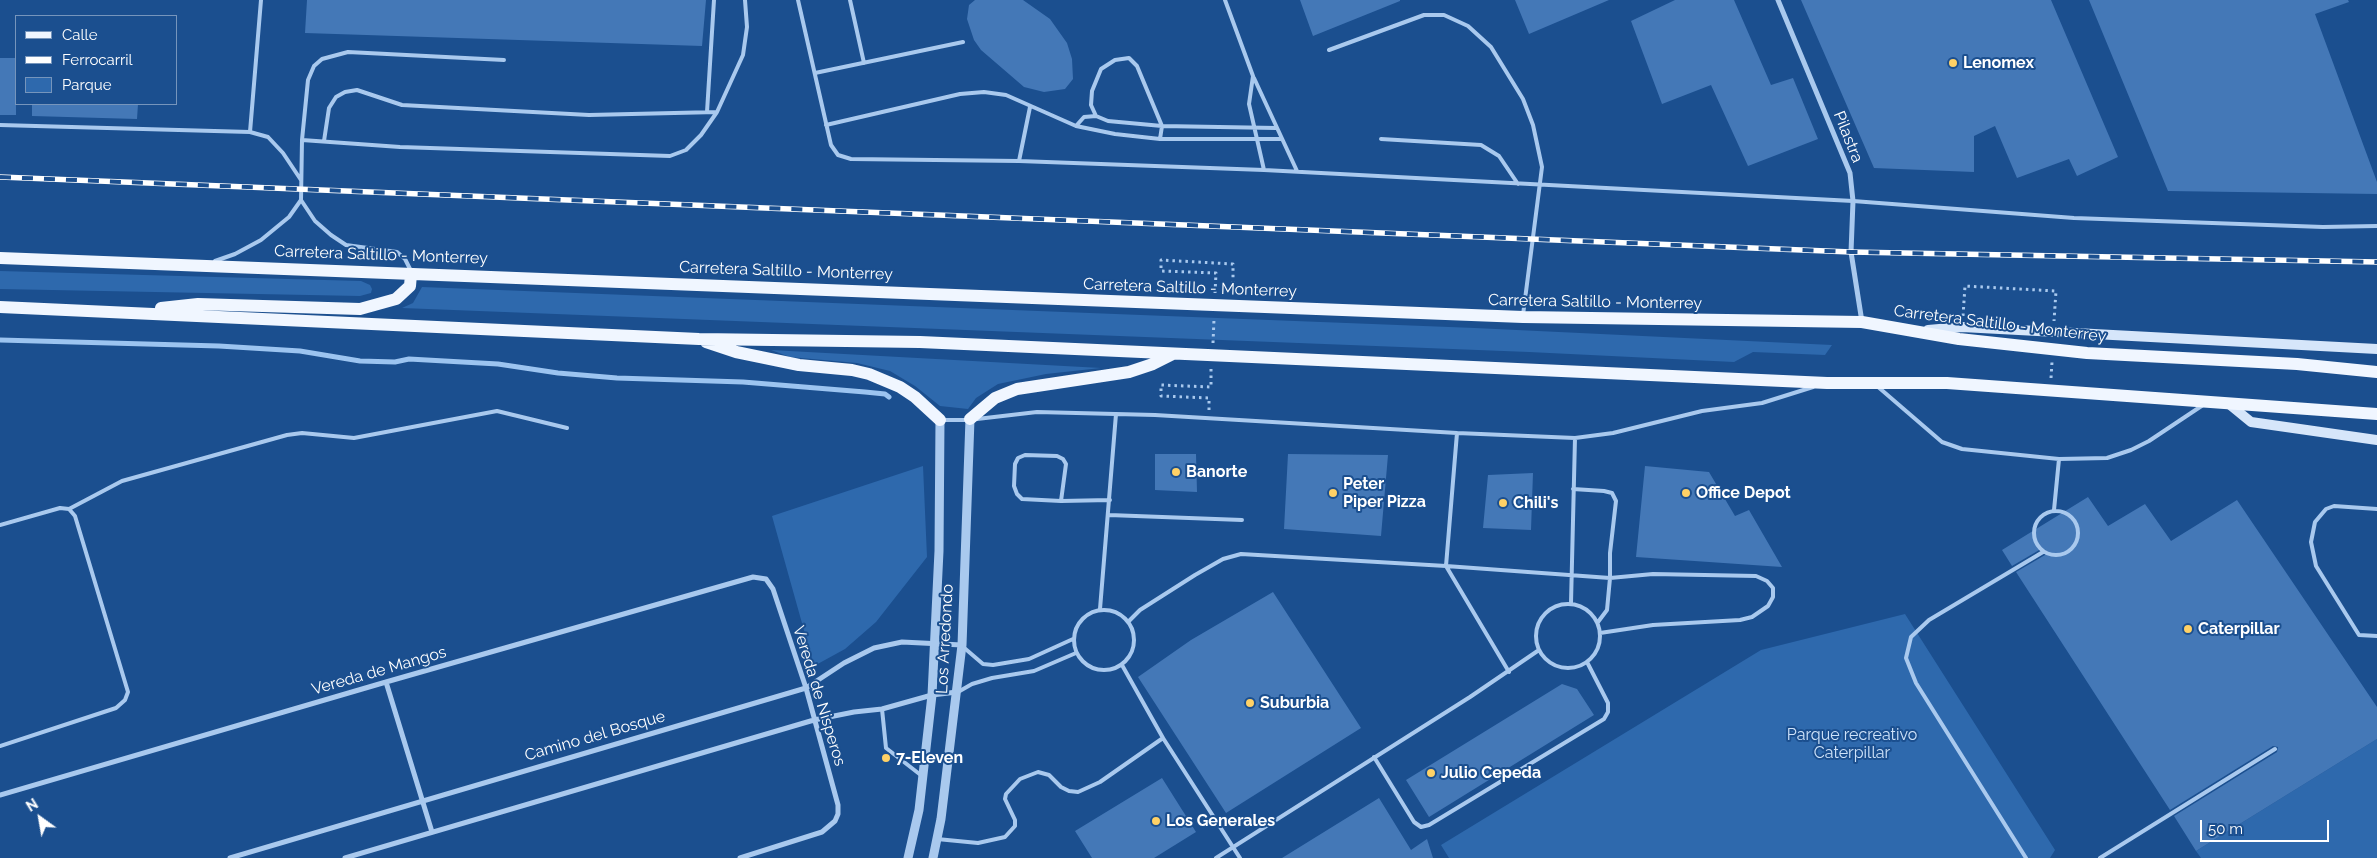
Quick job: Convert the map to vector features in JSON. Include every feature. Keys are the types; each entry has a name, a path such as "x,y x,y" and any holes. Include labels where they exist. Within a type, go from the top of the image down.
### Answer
{"main road":[{"name":"Carretera Saltillo - Monterrey","path":"0,258 203,264 411,274 1523,317 1862,322 1959,339 2087,352 2297,364 2377,372"},
{"path":"0,263 47,260"},
{"path":"116,312 198,304 360,309 396,299 410,286 411,274"},
{"path":"0,307 699,338 920,342 1827,383 1947,383 2377,414"},
{"path":"1914,332 1962,327 2377,349"},
{"path":"699,338 715,346 745,354 869,374 900,387 915,397 940,420"},
{"path":"970,420 995,398 1017,388 1128,372 1153,364 1174,353"},
{"path":"2229,404 2251,422 2377,440"}],"street":[{"name":"Pilastra","path":"1778,0 1850,173 1853,201 1851,252 1862,322"},
{"name":"Los Arredondo","path":"908,858 918,810 932,695 936,643 940,420"},
{"name":"Los Arredondo","path":"933,858 958,692 962,645 970,420"},
{"name":"Vereda de Mangos","path":"0,795 753,577 766,579"},
{"name":"Vereda de Nisperos","path":"740,858 822,832 835,821 838,805 806,688 773,589 766,579"},
{"name":"Camino del Bosque","path":"230,858 806,688 844,663 874,648 902,642 962,645"},
{"path":"386,682 432,832"},
{"path":"345,858 814,720 854,712 882,709 932,695 958,692"}],"lane":[{"path":"250,132 261,0"},
{"path":"707,112 714,0"},
{"path":"302,140 400,146 670,156 686,150 701,135 717,112 743,55 747,27 745,0"},
{"path":"798,0 831,145 838,155 851,159 1019,161 1297,171 1853,201 2074,218 2313,226 2377,226"},
{"path":"850,0 864,62"},
{"path":"1225,0 1253,76 1297,171"},
{"path":"1329,50 1424,15 1444,15 1468,26 1492,47 1522,99 1533,125 1542,167 1523,317"},
{"path":"815,73 962,42"},
{"path":"411,274 410,266 397,252 346,245 331,235 315,221 301,200 302,140 308,80 314,66 334,54 348,52 504,60"},
{"path":"1096,116 1091,105 1092,91 1101,69 1114,60 1129,58 1137,66 1162,126 1160,139"},
{"path":"1253,76 1249,104 1264,170"},
{"path":"324,141 329,108 336,97 345,92 357,90 402,105 589,116 717,112"},
{"path":"826,125 960,94 984,92 1006,95 1076,126 1115,134 1160,139 1282,139"},
{"path":"1019,161 1030,107"},
{"path":"1076,126 1084,117 1096,116 1108,121 1162,126 1276,128"},
{"path":"0,125 250,132 268,137 301,180"},
{"path":"1381,139 1481,146 1499,156 1518,184"},
{"path":"203,264 235,254 261,240 289,217 301,200"},
{"path":"940,420 970,420 1037,412 1116,414 1575,438 1613,433 1702,411 1762,403 1827,383"},
{"path":"1873,383 1942,442 1962,449 2059,459 2108,458 2132,450 2149,441 2207,402"},
{"path":"0,525 29,515 60,508 68,509 122,481 287,435 302,433 354,438 498,411 567,428"},
{"path":"1100,609 1116,414"},
{"path":"1457,433 1446,566 1509,672"},
{"path":"1571,604 1570,574 1575,438"},
{"path":"1061,501 1066,464 1063,459 1058,456 1024,455 1018,458 1015,464 1014,486 1017,494 1022,499 1061,501 1110,500"},
{"path":"2054,510 2059,459"},
{"path":"1573,489 1612,493 1616,501 1610,553 1608,610 1598,622"},
{"path":"2377,509 2334,506 2326,509 2315,522 2311,542 2316,566 2359,635 2377,636"},
{"path":"0,746 116,708 125,700 128,692 79,524 68,509"},
{"path":"2054,510 2069,514 2075,520 2079,535 2077,543 2066,554 2050,555 2043,552 2038,546 2033,531 2040,517 2054,510"},
{"path":"1109,515 1242,520"},
{"path":"2026,858 1916,683 1906,658 1911,637 1929,620 2043,552"},
{"path":"1129,621 1140,610 1195,575 1223,559 1241,554 1610,578 1653,574 1756,576 1767,581 1773,588 1773,597 1762,611 1740,620 1653,625 1600,633"},
{"path":"1571,604 1582,606 1598,622 1599,644 1595,654 1587,662 1576,667 1565,668 1554,665 1545,659 1539,650 1536,630 1539,622 1552,608 1571,604"},
{"path":"1100,609 1111,610 1121,614 1129,621 1134,630 1134,650 1122,665 1114,669 1096,670 1081,660 1076,653 1074,639 1076,629 1081,620 1090,613 1100,609"},
{"path":"962,645 983,664 993,665 1029,659 1074,639"},
{"path":"1216,858 1509,672 1539,650"},
{"path":"958,692 972,684 1034,670 1076,653"},
{"path":"1374,757 1414,822 1421,827 1430,825 1604,719 1608,712 1608,703 1587,662"},
{"path":"1122,665 1164,738 1240,858"},
{"path":"882,709 886,748 922,776"},
{"path":"937,839 978,843 1005,836 1015,826 1015,820 1005,800 1006,794 1020,779 1038,772 1049,775 1061,787 1069,791 1078,792 1100,782 1164,738"},
{"path":"2100,858 2275,749"}],"path":[{"path":"1214,302 1216,274 1161,271 1161,260 1234,264 1233,306"},
{"path":"1962,327 1965,286 2056,291"},
{"path":"1212,349 1214,311"},
{"path":"1209,398 1161,396 1162,385 1211,387 1212,368"}],"green space":[{"path":"0,271 361,281 370,285 372,289 371,293 360,296 0,289"},
{"path":"422,287 1475,328 1832,345 1825,355 1753,352 1734,362 1529,352 402,308 413,303"},
{"path":"771,350 1101,368 1046,374 998,384 976,398 968,409 940,406 915,386 890,371 857,363 790,357"},
{"path":"923,466 927,557 876,622 845,649 814,666 772,516"},
{"name":"Parque recreativo Caterpillar","path":"1905,614 2055,850 2050,858 1449,858 1441,845 1761,650"},
{"path":"2377,739 2377,858 2201,858 2196,851"}],"building":[{"path":"307,0 706,0 702,46 305,33"},
{"path":"975,0 1023,0 1050,19 1067,43 1072,59 1073,79 1065,89 1044,92 1024,87 981,50 974,40 967,19 969,5"},
{"path":"1300,0 1400,0 1400,1 1313,36"},
{"path":"1515,0 1609,0 1529,34"},
{"path":"1675,0 1734,0 1771,85 1793,78 1818,139 1748,166 1711,85 1662,104 1631,21"},
{"name":"Lenomex","path":"1801,0 2051,0 2118,157 2077,176 2069,159 2017,178 1995,126 1974,136 1974,172 1874,168"},
{"path":"2089,0 2348,0 2349,2 2315,14 2377,182 2377,194 2168,191"},
{"path":"0,58 15,58 16,115 0,115"},
{"path":"32,105 138,105 137,119 32,116"},
{"name":"Banorte","path":"1155,454 1196,454 1197,492 1155,490"},
{"path":"1288,454 1388,455 1381,536 1284,529"},
{"path":"1645,466 1709,472 1735,516 1749,510 1782,567 1636,557"},
{"path":"1533,473 1531,530 1483,528 1488,475"},
{"name":"Caterpillar","path":"2088,497 2108,526 2145,504 2171,541 2237,500 2377,707 2377,739 2196,851 2174,816 2277,752 2278,747 2273,746 2170,810 2016,572 2045,555 2046,550 2041,549 2012,566 2002,550"},
{"name":"Suburbia","path":"1273,592 1361,728 1226,813 1138,677 1191,640"},
{"path":"1562,684 1577,689 1594,715 1429,817 1406,780"},
{"path":"1162,778 1196,832 1154,858 1092,858 1075,831"},
{"path":"1379,798 1411,850 1427,839 1433,858 1282,858"}],"waterway":[{"path":"0,340 219,346 300,351 360,361 395,362 409,359 498,364 558,373 617,378 743,382 885,394 889,397"}],"railway":[{"path":"0,177 1851,252 2377,262"}],"place":[{"name":"Lenomex","path":"1953,63"},
{"name":"Banorte","path":"1176,472"},
{"name":"Peter Piper Pizza","path":"1333,493"},
{"name":"Office Depot","path":"1686,493"},
{"name":"Chili's","path":"1503,503"},
{"name":"Caterpillar","path":"2188,629"},
{"name":"Suburbia","path":"1250,703"},
{"name":"7-Eleven","path":"886,758"},
{"name":"Julio Cepeda","path":"1431,773"},
{"name":"Los Generales","path":"1156,821"}]}
